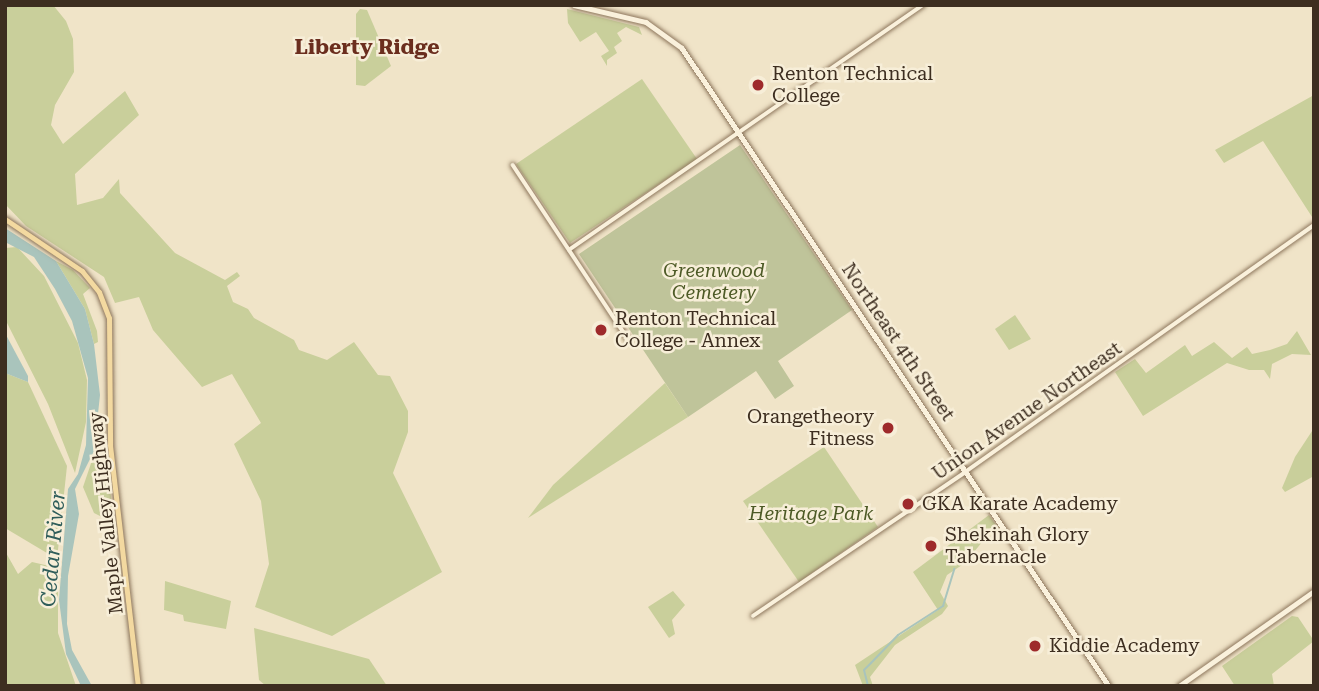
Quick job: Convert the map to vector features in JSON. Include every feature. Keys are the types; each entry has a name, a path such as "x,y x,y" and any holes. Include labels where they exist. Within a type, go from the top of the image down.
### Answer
{"main road":[{"name":"Northeast 4th Street","path":"574,5 652,25 682,48 968,471 1109,686"},
{"name":"Maple Valley Highway","path":"5,219 82,271 99,292 109,318 110,445 138,686"},
{"path":"1179,686 1314,591"}],"street":[{"path":"569,250 741,135 923,5"},
{"path":"513,165 629,340"},
{"name":"Union Avenue Northeast","path":"753,616 968,471 1314,225"}],"green space":[{"path":"5,5 53,5 66,21 73,39 74,72 55,105 51,125 63,144 125,91 139,115 75,174 77,205 103,198 119,179 120,193 175,253 225,280 237,272 240,276 227,286 233,302 248,309 254,318 294,340 299,350 327,360 354,342 378,375 390,376 408,411 408,432 393,473 442,572 332,636 255,607 269,564 261,501 234,444 261,423 232,374 202,387 153,330 139,297 115,303 104,277 26,226 5,204"},
{"path":"360,9 367,10 391,66 365,86 356,85 356,14"},
{"path":"567,9 639,27 642,35 626,27 617,33 622,41 614,47 617,53 607,60 607,66 601,56 609,51 596,32 580,42 568,23"},
{"path":"642,79 697,159 570,243 516,164"},
{"path":"1314,95 1314,220 1263,141 1224,163 1215,150"},
{"name":"Greenwood Cemetery","path":"740,145 852,310 778,361 794,386 775,399 756,371 688,417 579,254"},
{"path":"17,247 44,276 78,343 87,380 86,422 75,473 48,404 5,319 5,248"},
{"path":"56,261 73,270 90,288 83,294 97,331 98,342 94,344 85,309"},
{"path":"1015,315 1031,339 1009,350 995,329"},
{"path":"1297,331 1311,355 1292,354 1272,364 1270,379 1264,370 1249,370 1227,363 1143,416 1115,372 1135,359 1146,373 1185,345 1192,356 1214,342 1232,358 1247,347 1252,354 1270,350 1287,344"},
{"path":"5,373 28,382 67,466 57,559 5,528"},
{"path":"665,383 688,417 528,518 553,485"},
{"path":"1314,428 1314,476 1285,492 1282,488 1295,457"},
{"path":"102,431 114,519 112,522 94,513 83,487"},
{"name":"Heritage Park","path":"824,447 878,527 799,582 743,501"},
{"path":"989,515 996,525 965,563 947,575 940,592 948,606 942,614 895,645 870,677 873,686 863,686 855,665 938,610 913,572"},
{"path":"5,551 18,574 32,562 58,568 58,633 76,686 5,686"},
{"path":"165,581 231,601 226,629 184,621 183,615 164,610"},
{"path":"673,591 685,605 672,620 675,634 669,638 648,607"},
{"path":"1292,616 1298,617 1314,641 1272,674 1274,686 1235,686 1222,666"},
{"path":"254,628 369,659 387,686 266,686 259,680"}],"water":[{"name":"Cedar River","path":"5,228 56,261 85,309 94,344 100,395 94,451 75,489 79,514 68,576 67,624 72,650 92,686 81,686 66,654 59,600 68,489 78,474 86,445 88,378 72,321 55,289 34,257 5,242"},
{"path":"5,333 28,376 28,382 5,373"}],"waterway":[{"path":"868,686 864,670 898,635 943,606 954,569"}],"place":[{"name":"Renton Technical College","path":"758,85"},
{"name":"Renton Technical College - Annex","path":"601,330"},
{"name":"Orangetheory Fitness","path":"888,428"},
{"name":"GKA Karate Academy","path":"908,504"},
{"name":"Shekinah Glory Tabernacle","path":"931,546"},
{"name":"Kiddie Academy","path":"1035,646"}],"district":[{"name":"Liberty Ridge","path":"367,47"}]}
